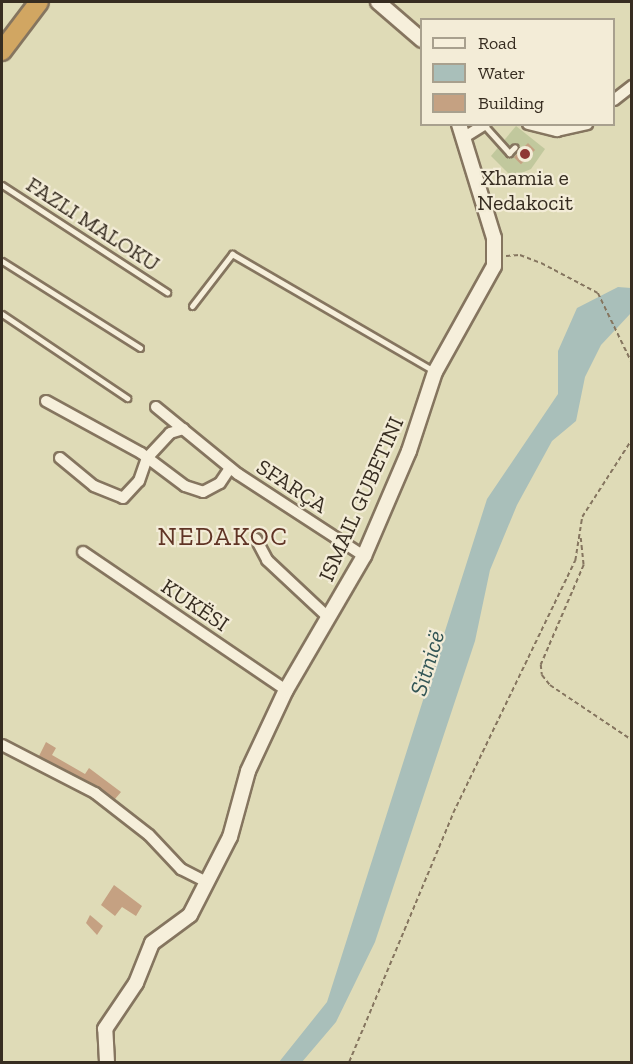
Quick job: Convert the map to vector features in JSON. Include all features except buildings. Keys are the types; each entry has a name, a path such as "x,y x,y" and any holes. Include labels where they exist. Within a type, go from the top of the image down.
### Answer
{"highway":[{"path":"2,31 23,2"},
{"path":"2,51 39,2"}],"street":[{"path":"378,2 420,38"},
{"path":"615,99 632,86"},
{"path":"480,126 461,131 496,257"},
{"path":"536,126 557,131 578,126"},
{"name":"ISMAIL GUBETINI","path":"105,1057 105,1029 136,983 152,943 190,915 230,837 248,771 286,690 363,556 409,451 435,372 496,257"},
{"name":"SFARÇA","path":"46,400 147,458 186,486 203,492 220,483 230,468"},
{"name":"SFARÇA","path":"156,407 230,468 363,556"},
{"path":"60,458 94,486 123,498 139,481 147,458 170,433 183,429"},
{"path":"256,539 267,560 329,618"},
{"name":"KUKËSI","path":"83,552 286,690"},
{"path":"2,745 95,793 149,834 181,869 207,882"}],"lane":[{"path":"485,126 509,153 515,147"},
{"name":"FAZLI MALOKU","path":"2,185 167,292"},
{"path":"192,306 232,254 435,372"},
{"path":"2,261 140,348"},
{"path":"2,314 127,398"}],"path":[{"path":"496,257 520,255 582,281 598,293 620,332 632,363"},
{"path":"349,1062 453,813 575,561 582,517 632,438"},
{"path":"580,535 584,565 541,665 542,675 550,685 632,740"}],"shaded area":[{"path":"2,2 631,2 631,1062 2,1062"}],"green space":[{"path":"516,126 545,149 531,169 512,177 491,156"}],"water":[{"path":"618,287 631,288 631,313 601,345 585,377 576,421 552,441 517,505 490,570 475,641 375,942 336,1022 302,1062 279,1062 327,1002 487,499 558,394 558,351 577,308"}],"place":[{"name":"Xhamia e Nedakocit","path":"525,154"}],"district":[{"name":"NEDAKOC","path":"223,537"}],"water label":[{"name":"Sitnicë","path":"427,663"}]}
